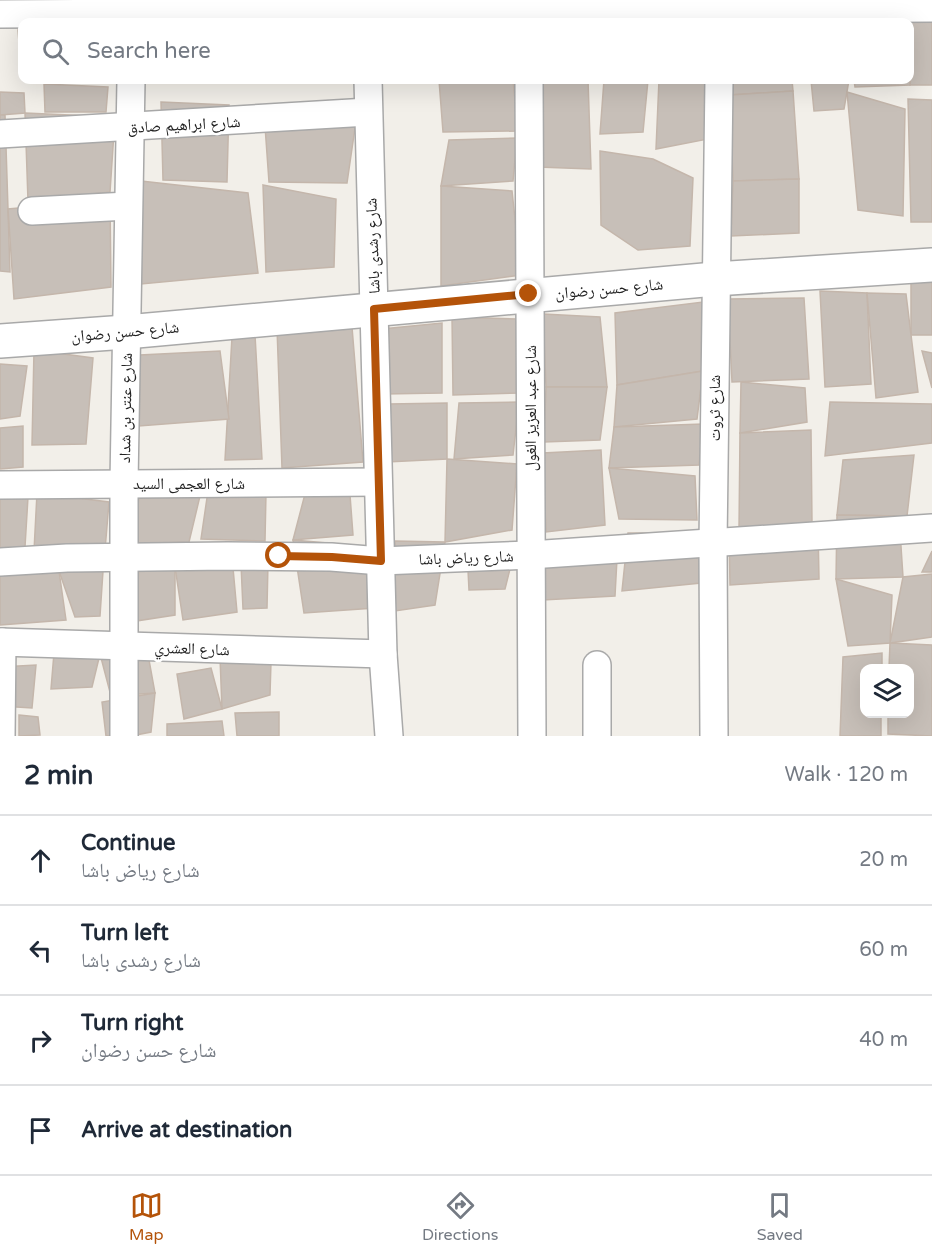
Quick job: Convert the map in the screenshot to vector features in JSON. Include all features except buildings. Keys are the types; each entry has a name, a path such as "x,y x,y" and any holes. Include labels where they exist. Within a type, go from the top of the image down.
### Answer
{"street":[{"path":"0,14 367,12 529,17 932,8"},
{"name":"شارع عنتر بن شداد","path":"124,736 124,483 131,84"},
{"name":"شارع رشدى باشا","path":"368,84 383,654 389,736"},
{"name":"شارع عبد العزيز الغول","path":"529,84 532,736"},
{"name":"شارع ثروت","path":"714,736 713,544 718,84"},
{"name":"شارع ابراهيم صادق","path":"0,134 368,112"},
{"path":"32,211 128,206"},
{"name":"شارع حسن رضوان","path":"0,341 126,332 529,294 932,265"},
{"name":"شارع العجمى السيد","path":"0,485 378,482"},
{"name":"شارع رياض باشا","path":"0,562 124,557 300,556 381,561 530,555 932,528"},
{"path":"1,642 2,736"},
{"name":"شارع العشري","path":"1,642 383,654"},
{"path":"597,666 597,736"}],"route":[{"path":"279,556 381,561 374,309 529,294"}]}
